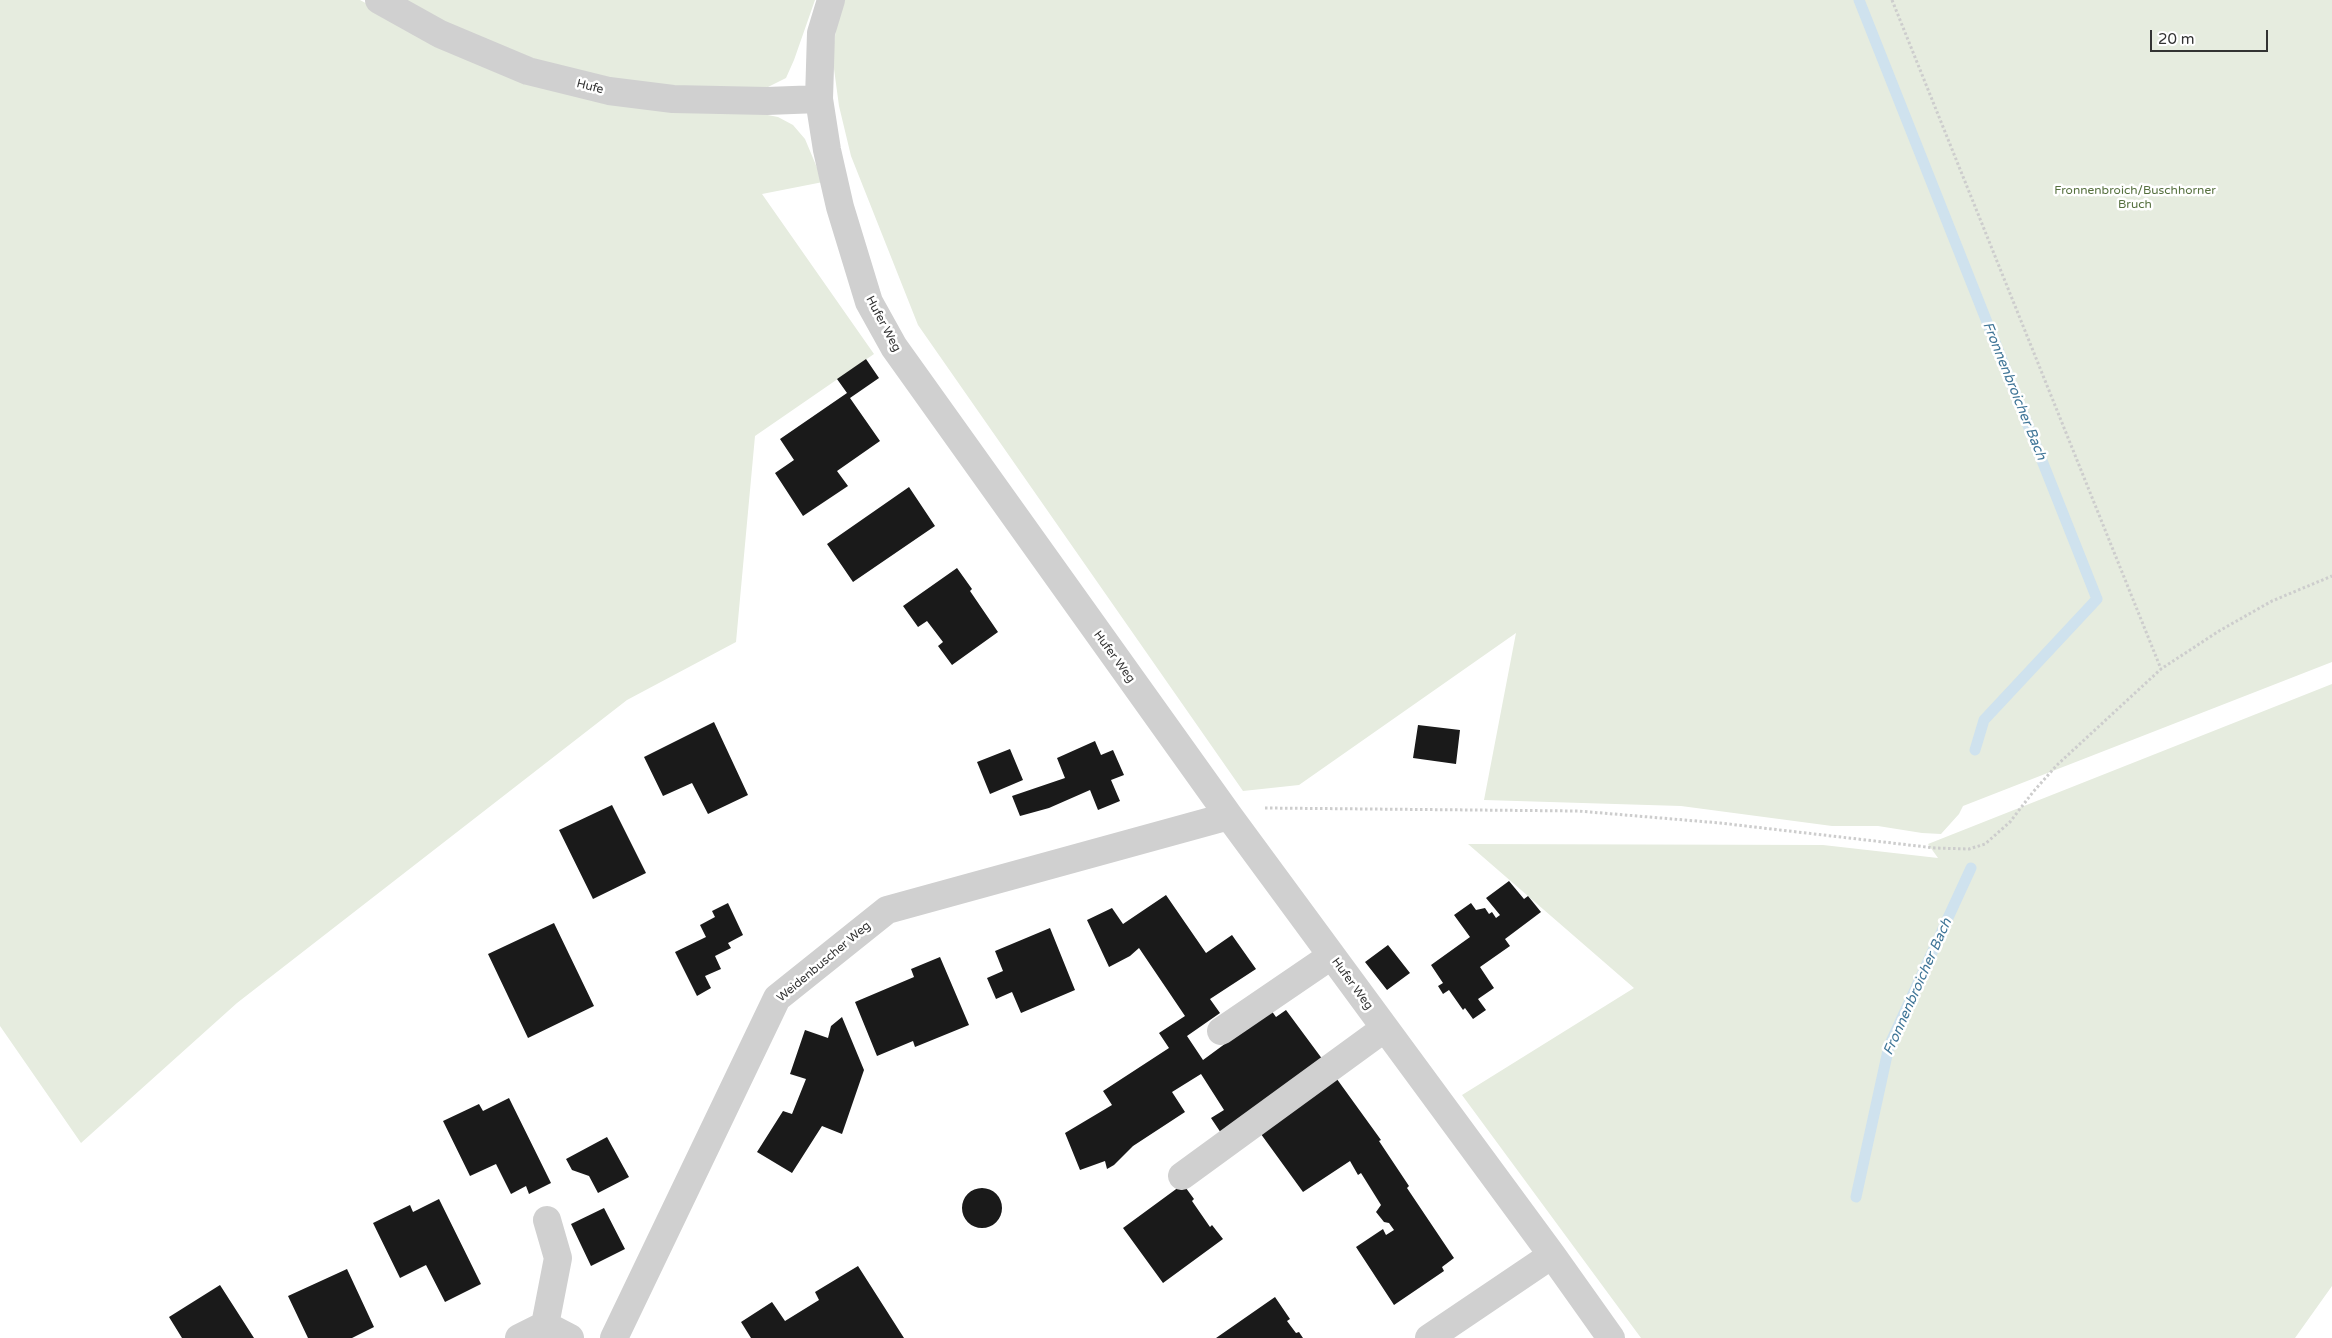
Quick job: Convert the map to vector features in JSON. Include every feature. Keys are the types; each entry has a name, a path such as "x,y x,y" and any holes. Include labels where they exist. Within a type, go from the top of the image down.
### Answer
{"street":[{"name":"Hufe","path":"379,0 440,34 528,72 609,91 673,99 767,101 819,99"},
{"name":"Hufer Weg","path":"831,0 821,33 819,99 828,150 849,236 869,302 894,348 1228,816 1552,1255 1611,1338"},
{"name":"Weidenbuscher Weg","path":"614,1338 777,998 887,910 1228,816"},
{"path":"1221,1031 1331,956"},
{"path":"1182,1176 1385,1028"},
{"path":"545,1325 558,1258 547,1220"},
{"path":"1429,1338 1552,1255"},
{"path":"519,1338 545,1325"},
{"path":"545,1325 570,1338"}],"path":[{"path":"1892,0 2162,669"},
{"path":"1228,816 1269,807 1578,811 1720,823 1935,848 1969,849 1985,844 2010,822 2056,765 2162,669 2226,626 2272,601 2332,576"}],"green space":[{"path":"0,0 360,0 463,56 778,117 793,125 805,139 823,182 762,194 874,354 755,436 736,642 627,700 237,1003 81,1143 0,1026"},
{"path":"401,0 815,0 786,78 758,92 638,85 527,59 472,37"},
{"name":"Fronnenbroich/Buschhorner Bruch","path":"845,0 2332,0 2332,662 1963,806 1959,814 1941,834 1878,826 1832,826 1681,806 1484,800 1516,633 1299,785 1243,791 918,325 851,156 839,106 832,54 837,24"},
{"path":"2332,684 2332,1286 2295,1338 1641,1338 1462,1095 1634,988 1468,844 1823,845 1938,858 1928,844"}],"building":[{"path":"866,359 879,378 850,398 880,441 837,471 848,486 803,516 775,473 794,460 780,439 847,393 837,379"},
{"path":"909,487 935,526 853,582 827,544"},
{"path":"957,568 998,632 952,665 938,646 943,642 927,621 918,627 903,606"},
{"path":"714,722 748,795 708,814 692,783 663,796 644,757"},
{"path":"1418,725 1460,730 1456,764 1413,758"},
{"path":"1095,741 1101,755 1113,750 1124,775 1111,780 1120,801 1098,810 1090,790 1049,808 1020,816 1012,796 1065,778 1057,758"},
{"path":"1010,749 1023,780 990,794 977,762"},
{"path":"612,805 646,873 593,899 559,830"},
{"path":"1509,881 1524,899 1528,896 1541,912 1505,939 1510,946 1480,967 1494,988 1478,999 1486,1010 1473,1019 1465,1008 1463,1010 1449,990 1443,994 1438,986 1443,983 1431,965 1470,937 1454,915 1471,903 1476,910 1485,908 1489,914 1492,912 1496,918 1500,915 1486,898"},
{"path":"1166,895 1206,953 1232,935 1256,969 1210,999 1220,1013 1187,1036 1203,1060 1271,1010 1276,1017 1286,1010 1323,1060 1221,1133 1211,1118 1224,1110 1201,1074 1172,1092 1185,1112 1133,1146 1114,1165 1107,1169 1105,1161 1080,1170 1065,1133 1112,1105 1103,1091 1169,1048 1159,1033 1185,1016 1139,948 1130,956 1109,967 1087,920 1112,908 1123,924"},
{"path":"728,903 743,935 728,943 731,948 715,956 721,969 705,976 711,988 697,996 675,952 706,937 700,925 715,917 712,911"},
{"path":"554,923 594,1006 528,1038 488,954"},
{"path":"1050,928 1075,990 1021,1013 1012,992 996,999 987,978 1003,971 995,951"},
{"path":"1388,945 1410,973 1387,990 1365,962"},
{"path":"940,957 969,1025 915,1047 913,1041 877,1056 855,1002 914,977 911,969"},
{"path":"842,1017 864,1070 842,1134 822,1126 792,1173 757,1152 783,1111 792,1114 806,1079 790,1074 805,1030 828,1038 831,1026"},
{"path":"1334,1075 1381,1140 1379,1141 1409,1186 1407,1188 1454,1258 1442,1267 1444,1271 1394,1305 1356,1247 1383,1229 1386,1235 1394,1230 1376,1212 1381,1205 1361,1173 1358,1175 1350,1161 1303,1192 1258,1130"},
{"path":"509,1098 551,1183 529,1194 526,1186 511,1194 496,1164 470,1176 443,1121 479,1104 483,1111"},
{"path":"607,1137 629,1177 598,1193 589,1176 572,1170 566,1159"},
{"path":"1183,1184 1210,1227 1212,1225 1223,1239 1163,1283 1123,1228"},
{"path":"986,1188 993,1191 999,1197 1002,1208 1001,1216 993,1225 986,1228 978,1228 971,1225 963,1216 962,1204 965,1197 974,1189"},
{"path":"439,1199 481,1284 445,1302 426,1265 400,1278 373,1223 410,1205 413,1212"},
{"path":"604,1208 625,1249 591,1266 571,1224"},
{"path":"858,1266 904,1338 751,1338 741,1322 772,1302 785,1321 819,1300 815,1292"},
{"path":"347,1269 374,1327 352,1338 308,1338 288,1296"},
{"path":"220,1285 254,1338 182,1338 169,1317"},
{"path":"1275,1297 1290,1319 1287,1321 1296,1333 1299,1332 1303,1338 1216,1338"}],"waterway":[{"name":"Fronnenbroicher Bach","path":"1859,0 2097,599 1984,720 1975,750"},
{"name":"Fronnenbroicher Bach","path":"1856,1197 1889,1046 1971,868"}]}
